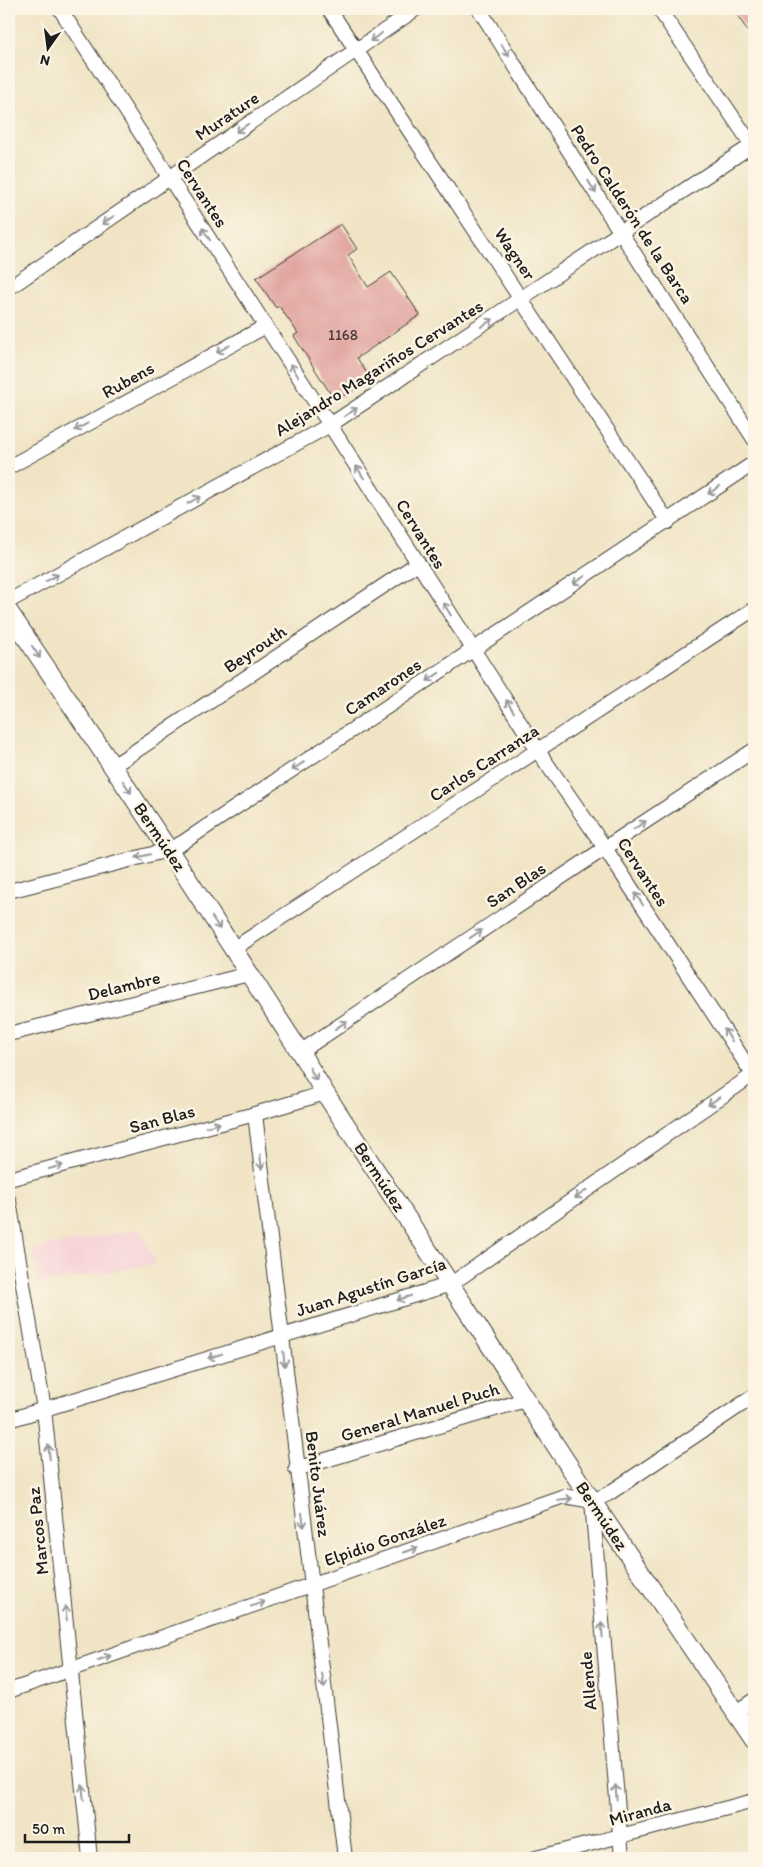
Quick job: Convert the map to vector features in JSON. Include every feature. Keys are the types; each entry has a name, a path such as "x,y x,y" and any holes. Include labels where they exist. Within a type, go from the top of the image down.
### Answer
{"street":[{"name":"Cervantes","path":"60,9 538,750 605,848 754,1075"},
{"name":"Wagner","path":"329,9 668,522"},
{"name":"Murature","path":"9,288 416,9"},
{"name":"Pedro Calderón de la Barca","path":"479,9 754,439"},
{"path":"659,9 754,146"},
{"name":"Alejandro Magariños Cervantes","path":"9,601 330,426 754,146"},
{"name":"Rubens","path":"9,467 266,326"},
{"name":"Camarones","path":"9,891 168,850 182,844 754,463"},
{"name":"Beyrouth","path":"113,766 418,563"},
{"name":"Carlos Carranza","path":"233,949 754,609"},
{"name":"Bermúdez","path":"9,612 233,949 325,1094 451,1284 525,1400 754,1740"},
{"name":"San Blas","path":"300,1052 754,750"},
{"name":"Delambre","path":"9,1034 249,974"},
{"name":"Juan Agustín García","path":"9,1420 451,1284 754,1075"},
{"name":"San Blas","path":"9,1179 325,1094"},
{"name":"Benito Juárez","path":"255,1114 344,1858"},
{"name":"Marcos Paz","path":"9,1201 44,1409 90,1858"},
{"name":"General Manuel Puch","path":"296,1469 525,1400"},
{"path":"592,1501 608,1494 752,1402"},
{"name":"Elpidio González","path":"9,1691 564,1496 592,1501"},
{"name":"Allende","path":"592,1501 622,1858"},
{"path":"736,1712 754,1700"},
{"name":"Miranda","path":"536,1858 754,1801"}],"shaded area":[{"path":"140,1229 156,1264 39,1284 33,1249"}],"building":[{"path":"733,9 754,9 754,40"},
{"path":"341,224 357,249 348,255 368,287 391,272 420,315 357,358 370,378 343,396 330,393 294,336 298,333 279,306 276,308 256,278"}]}
